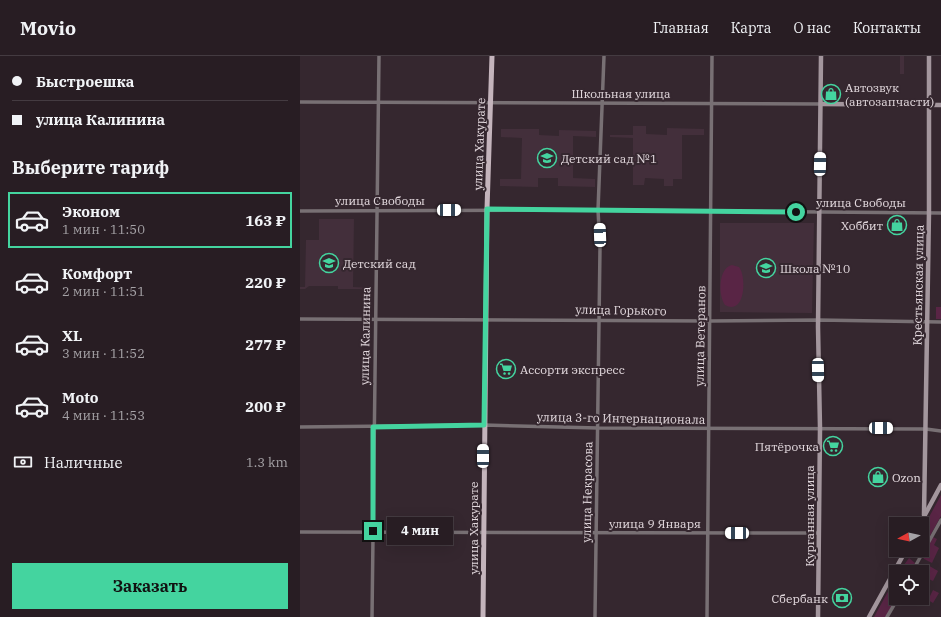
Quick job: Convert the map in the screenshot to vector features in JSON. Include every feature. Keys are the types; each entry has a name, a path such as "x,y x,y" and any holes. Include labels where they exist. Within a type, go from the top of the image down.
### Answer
{"main road":[{"name":"улица Хакурате","path":"483,617 485,319 492,56"}],"street":[{"name":"улица Калинина","path":"372,617 373,427 379,56"},
{"name":"улица Некрасова","path":"595,617 600,248 598,210 604,56"},
{"name":"улица Ветеранов","path":"707,617 712,56"},
{"name":"Курганная улица","path":"818,617 820,428 818,320 821,56"},
{"name":"Крестьянская улица","path":"924,515 929,212 929,56"},
{"name":"Школьная улица","path":"300,102 941,105"},
{"name":"улица Свободы","path":"300,211 487,209 941,212"},
{"name":"улица Горького","path":"300,319 485,319 710,322 818,320 941,322"},
{"name":"улица 3-го Интернационала","path":"300,427 484,425 598,428 926,429 941,431"},
{"path":"924,515 941,485"},
{"path":"916,565 941,520"},
{"name":"улица 9 Января","path":"300,532 819,533"},
{"path":"869,617 902,557"},
{"path":"888,617 894,605"}],"shaded area":[{"path":"900,56 904,56 904,74 900,74"},
{"path":"633,126 646,126 646,134 667,135 667,128 704,129 704,135 682,135 682,179 673,179 673,186 664,186 664,179 645,178 644,185 633,185 633,138 610,137 610,135 633,135"},
{"name":"Детский сад №1","path":"501,129 539,129 539,135 559,136 559,130 596,131 596,137 573,136 573,178 595,179 595,187 558,186 558,178 538,178 538,187 500,186 500,179 521,179 522,138 501,137"},
{"name":"Детский сад","path":"319,219 354,219 353,287 372,289 338,289 338,286 309,286 305,289 300,289 300,287 305,287 306,240 319,240"},
{"name":"Школа №10","path":"720,223 814,223 812,313 720,312"},
{"path":"732,265 739,267 742,272 743,286 740,300 737,305 732,307 725,305 720,289 724,271 727,267"},
{"path":"936,307 941,307 941,319 936,319"},
{"path":"941,495 941,516 929,538 929,517"},
{"path":"933,537 937,539 934,545 939,548 932,563 923,557 929,557 929,545"},
{"path":"909,558 915,563 914,565 904,565"},
{"path":"929,566 938,571 933,581 929,579"},
{"path":"889,590 889,605 892,605 886,617 874,617"},
{"path":"933,590 939,593 933,603 929,601"}],"place":[{"name":"Автозвук (автозапчасти)","path":"831,94"},
{"name":"Детский сад №1","path":"547,158"},
{"name":"Хоббит","path":"897,225"},
{"name":"Детский сад","path":"329,263"},
{"name":"Школа №10","path":"766,268"},
{"name":"Ассорти экспресс","path":"506,369"},
{"name":"Пятёрочка","path":"833,446"},
{"name":"Ozon","path":"878,477"},
{"name":"Сбербанк","path":"842,598"}],"route":[{"path":"373,531 373,427 484,425 487,209 796,212"}]}
